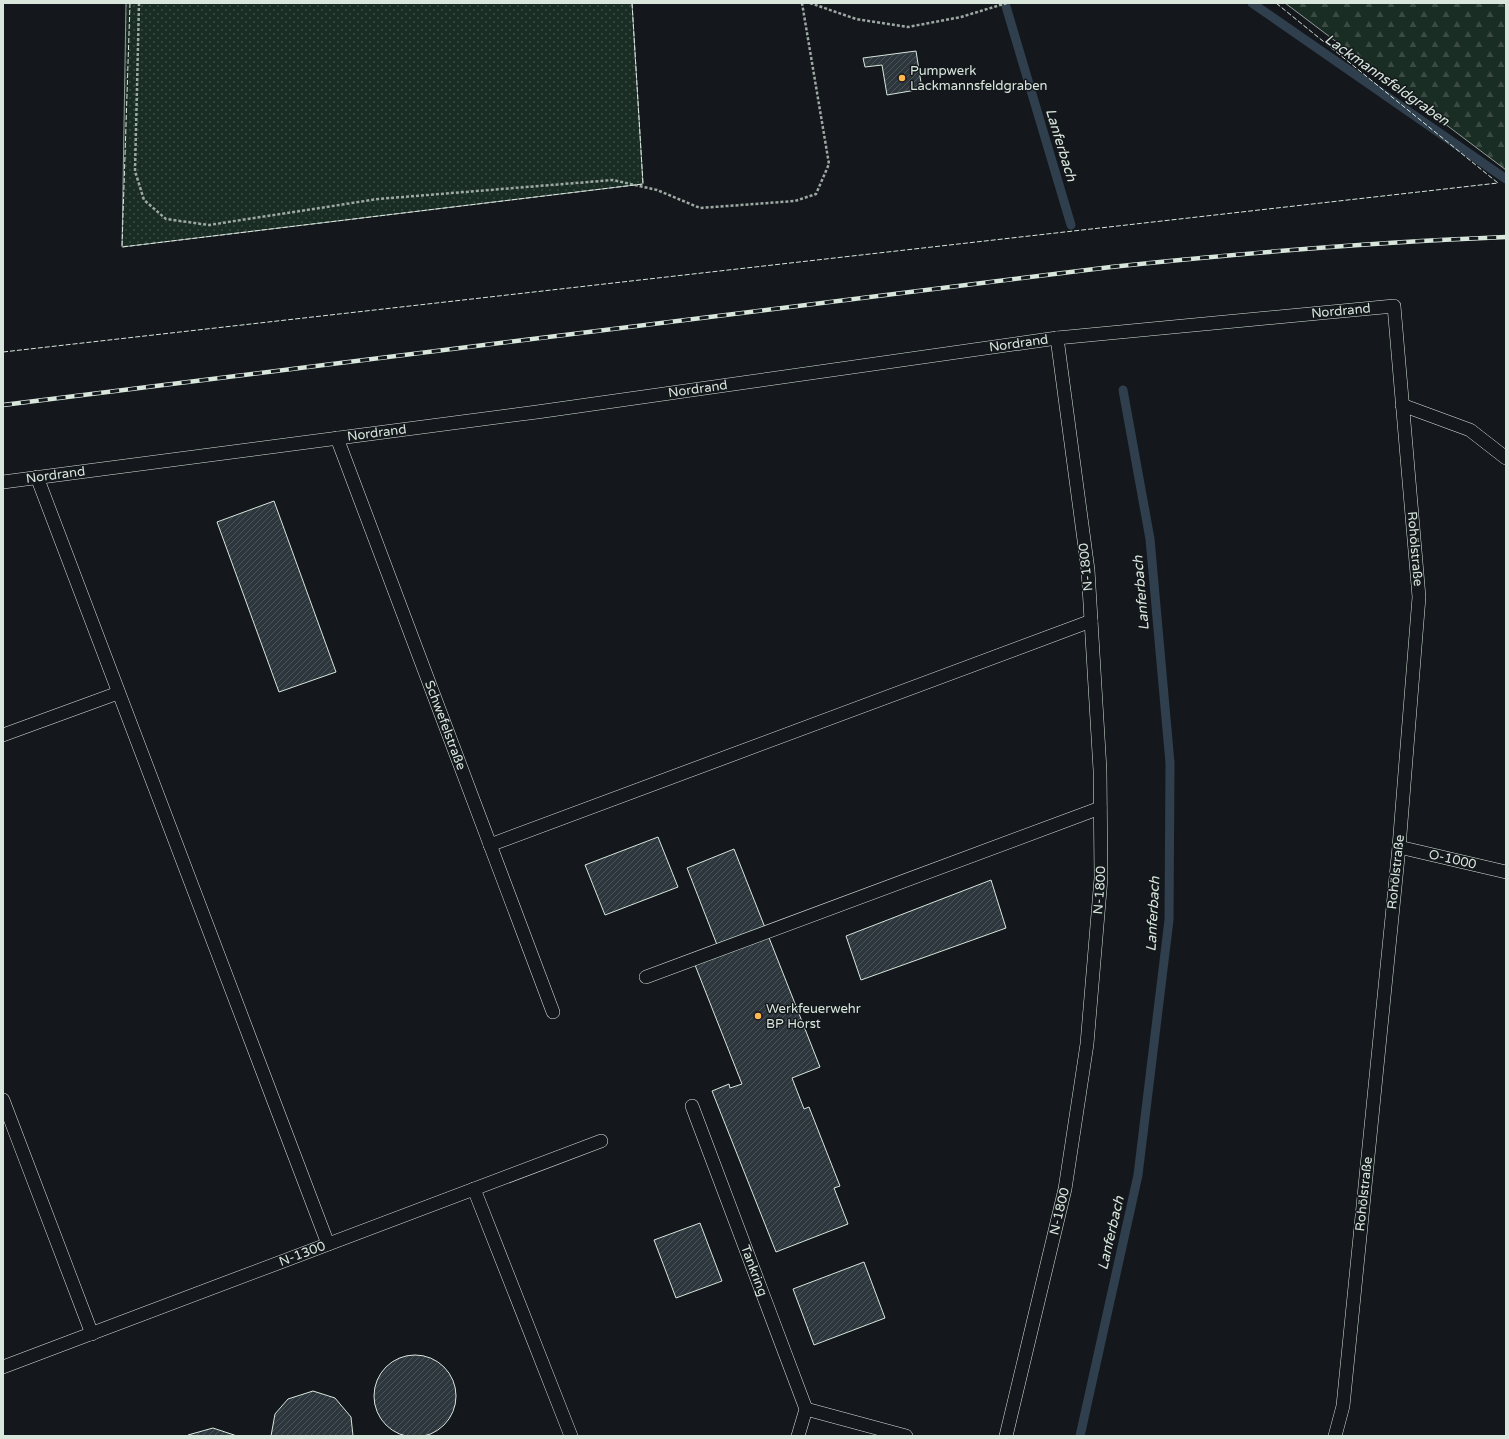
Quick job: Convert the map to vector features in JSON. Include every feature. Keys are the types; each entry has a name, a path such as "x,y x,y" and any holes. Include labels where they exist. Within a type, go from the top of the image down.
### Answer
{"lane":[{"name":"Nordrand","path":"3,482 553,410 1057,338 1394,306"},
{"name":"Rohölstraße","path":"1335,1436 1343,1406 1399,847 1419,597 1394,306"},
{"name":"N-1800","path":"1006,1436 1065,1189 1086,1052 1100,878 1100,770 1088,570 1057,338"},
{"path":"1402,405 1470,430 1506,458"},
{"name":"Schwefelstraße","path":"337,438 553,1012"},
{"path":"37,477 328,1244"},
{"path":"490,845 1091,621"},
{"path":"3,735 118,693"},
{"path":"646,977 1100,808"},
{"name":"O-1000","path":"1399,847 1506,872"},
{"path":"3,1100 92,1334"},
{"name":"Tankring","path":"692,1106 806,1409"},
{"name":"N-1300","path":"3,1368 601,1141"},
{"path":"474,1189 571,1436"},
{"path":"798,1436 806,1409 906,1436"}],"path":[{"path":"140,3 136,171 144,200 166,219 209,225 378,199 613,180 656,190 700,208 795,201 816,194 829,164 802,3"},
{"path":"810,3 856,18 908,27 961,17 1007,3"}],"green space":[{"path":"126,3 632,3 643,184 122,247"},
{"path":"1285,3 1506,3 1506,170"}],"building":[{"name":"Pumpwerk Lackmannsfeldgraben","path":"916,51 922,89 887,95 882,65 865,67 863,58"},
{"path":"274,501 336,672 279,692 217,522"},
{"path":"658,837 678,887 605,915 585,865"},
{"name":"Werkfeuerwehr BP Horst","path":"734,849 820,1067 792,1078 804,1109 809,1107 840,1186 834,1188 848,1224 776,1252 712,1091 729,1084 730,1088 742,1084 695,965 721,955 687,868"},
{"path":"991,880 1006,928 861,980 846,936"},
{"path":"700,1223 722,1281 676,1298 654,1240"},
{"path":"864,1262 885,1318 814,1345 793,1289"},
{"path":"415,1355 431,1358 444,1367 453,1380 456,1396 453,1412 444,1425 431,1434 415,1437 399,1434 386,1425 377,1412 374,1396 377,1380 386,1367 399,1358"},
{"path":"313,1391 335,1398 351,1417 353,1436 271,1436 275,1414 288,1399"},
{"path":"213,1428 237,1436 187,1436 188,1435"}],"waterway":[{"name":"Lanferbach","path":"1005,3 1071,225"},
{"name":"Lackmannsfeldgraben","path":"1252,3 1506,179"},
{"name":"Lanferbach","path":"1080,1436 1138,1175 1169,920 1170,763 1150,539 1123,390"}],"railway":[{"path":"3,405 1111,267 1308,249 1506,237"}],"fence":[{"path":"130,3 122,247 643,184 632,3"},
{"path":"3,352 1498,183 1276,3"}],"place":[{"name":"Pumpwerk Lackmannsfeldgraben","path":"902,78"},
{"name":"Werkfeuerwehr BP Horst","path":"758,1016"}]}
